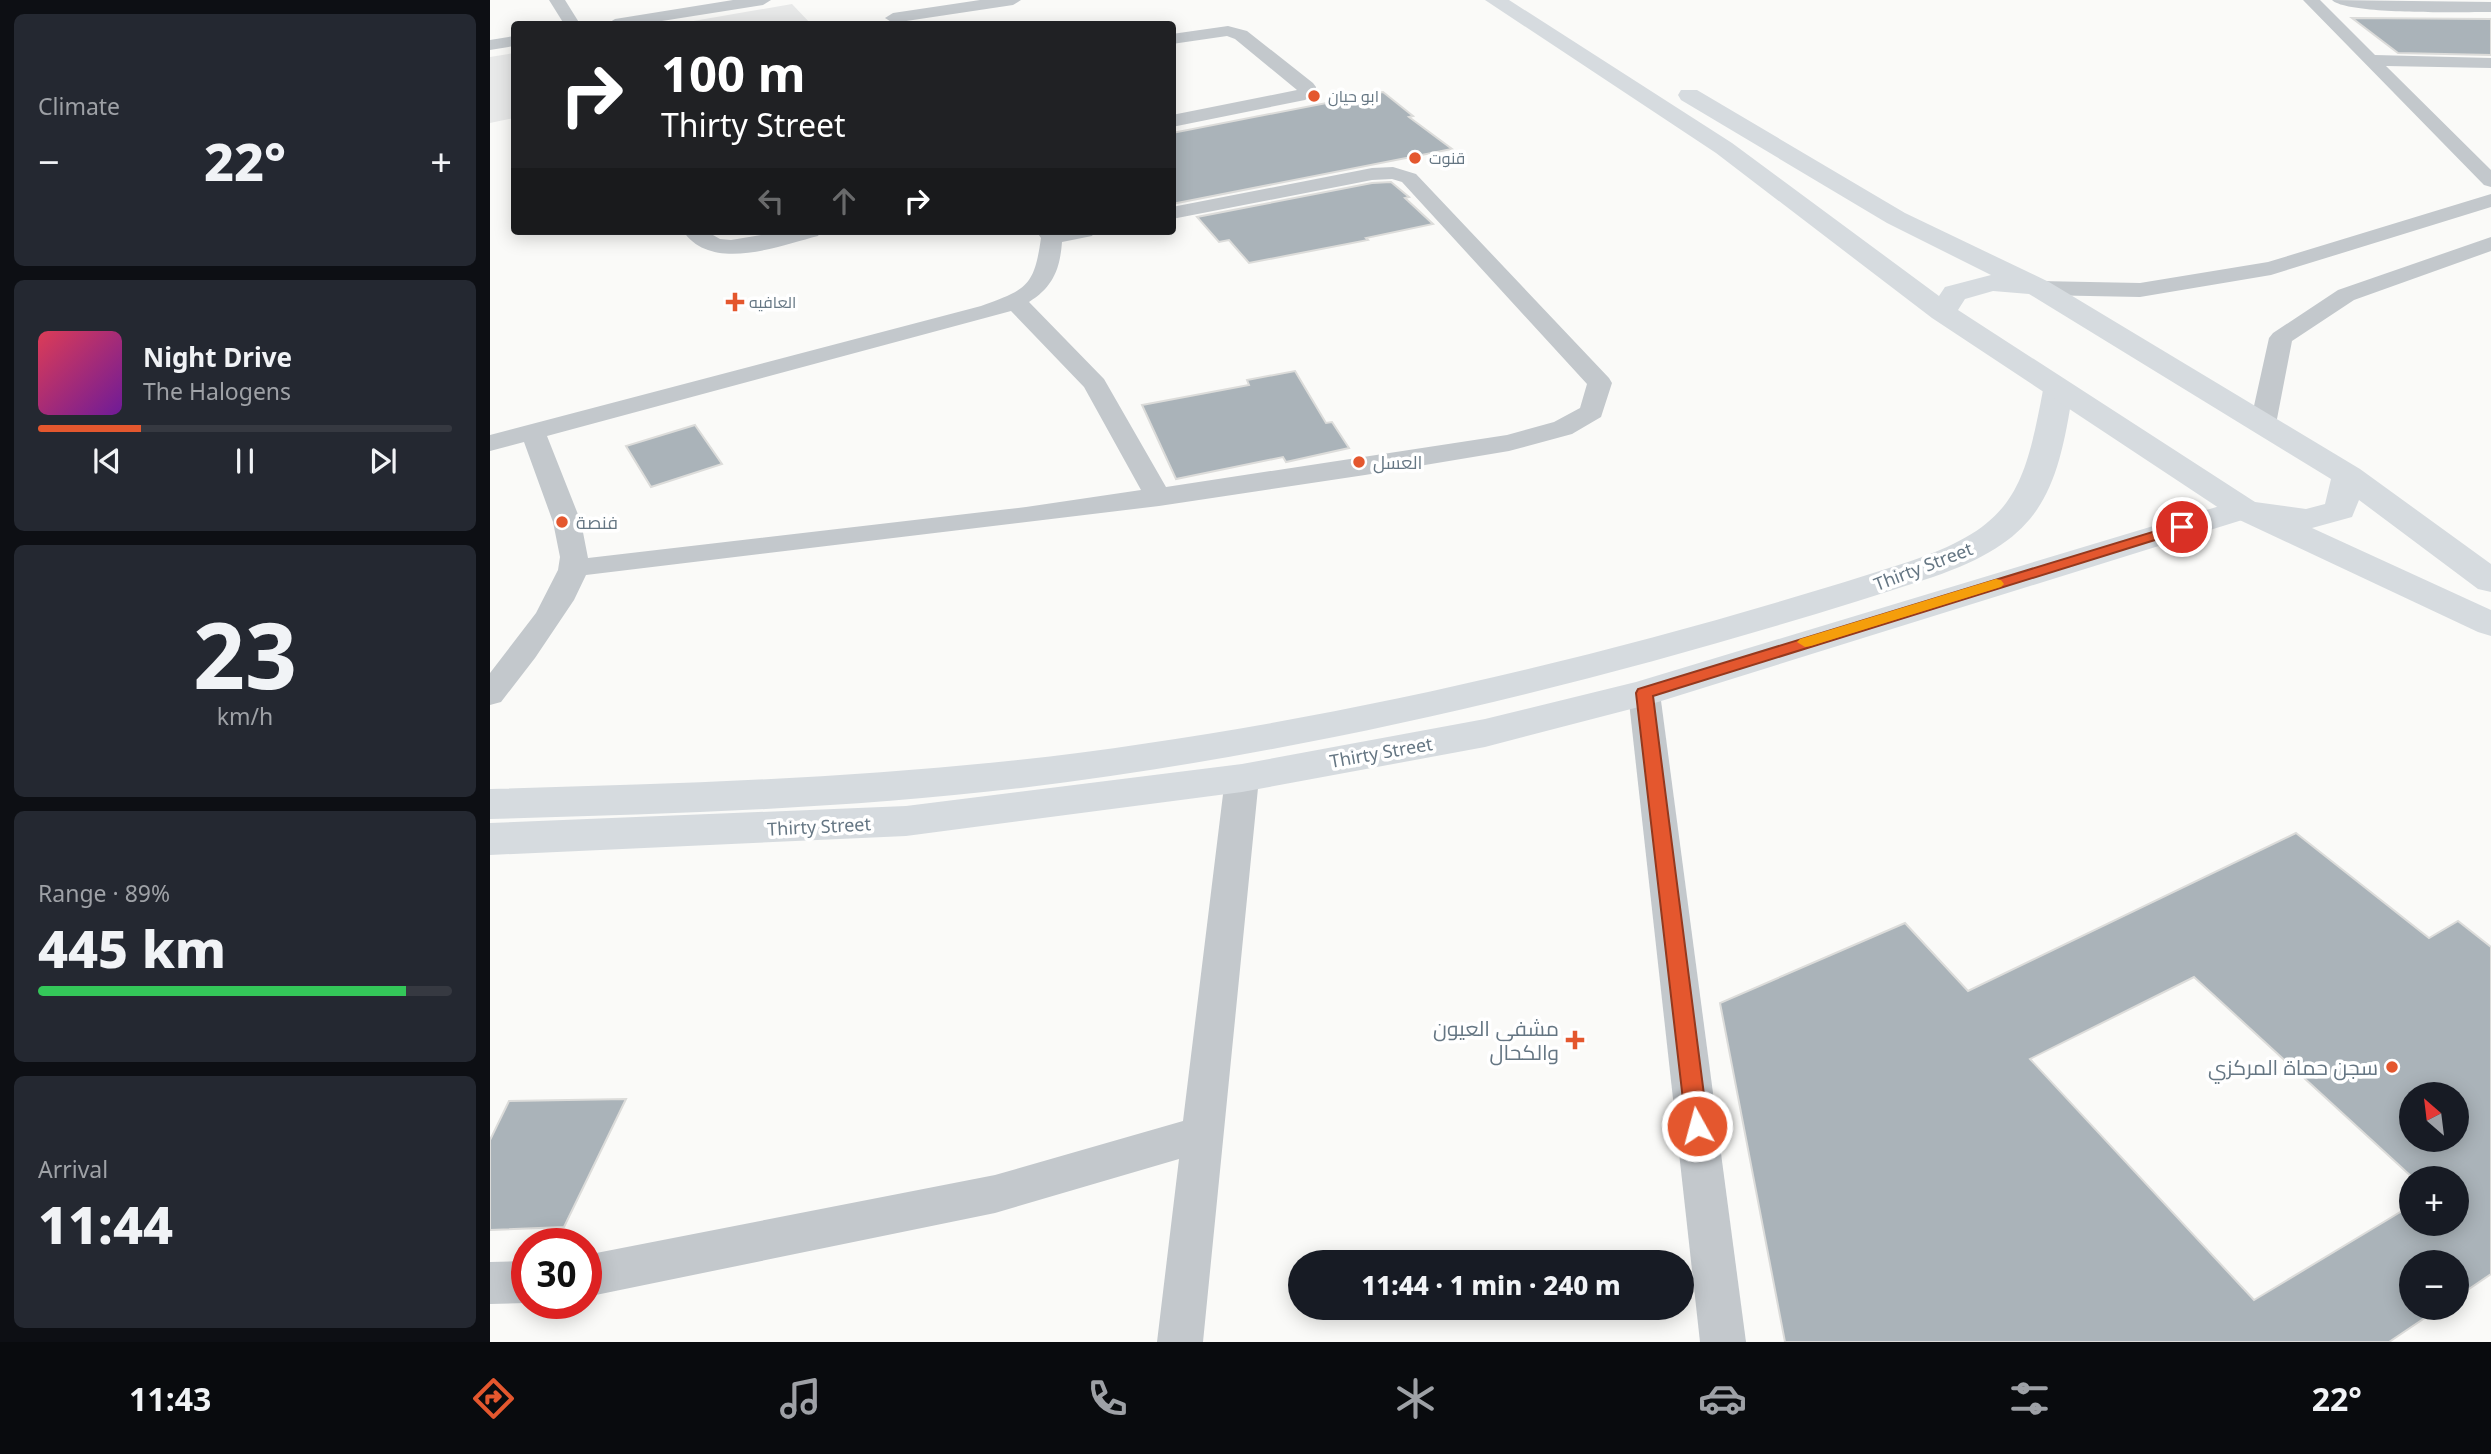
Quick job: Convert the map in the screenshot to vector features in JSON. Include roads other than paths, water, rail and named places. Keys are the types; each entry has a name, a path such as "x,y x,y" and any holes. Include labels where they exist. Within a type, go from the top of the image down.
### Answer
{"main road":[{"path":"1495,0 1724,148 1942,312 2243,509 2491,624"},
{"path":"1532,0 1896,218 2039,288 2348,476 2491,581"},
{"path":"1942,312 1955,293 1993,282 2039,288"},
{"name":"Thirty Street","path":"490,839 1082,765 1242,742 1466,697 1654,651 1825,601 1959,556 1990,539 2014,518 2032,494 2044,464 2058,390"},
{"path":"2243,509 2306,519 2340,510 2348,476"},
{"name":"Thirty Street","path":"490,804 682,816 906,821 1242,778 1485,733 1644,693 2243,509"},
{"path":"1466,697 1485,733"}],"street":[{"path":"557,0 570,21"},
{"path":"634,21 763,0"},
{"path":"883,0 896,21 1013,0"},
{"path":"2311,0 2491,181"},
{"path":"2340,0 2391,6 2491,7"},
{"path":"1176,38 1228,31 1241,35 1307,87 1305,94 1284,100 1176,120"},
{"path":"490,45 511,42"},
{"path":"2371,60 2491,63"},
{"path":"574,568 1159,498 1509,443 1563,428 1592,412 1600,383 1409,178 1393,173 1372,174 1176,213"},
{"path":"2039,288 2140,290 2271,268 2491,200"},
{"path":"696,235 700,241 717,247 741,247 793,235"},
{"path":"490,443 989,312 1015,301 1035,287 1048,270 1049,235"},
{"path":"2263,424 2281,338 2346,295 2491,244"},
{"path":"1015,301 1095,384 1159,498"},
{"path":"490,695 561,598 574,568 572,537 533,432"},
{"path":"1644,693 1723,1342"},
{"path":"1180,1342 1242,778"},
{"path":"602,1273 995,1194 1202,1134"},
{"path":"490,1283 511,1282"}],"place":[{"name":"ابو حيان","path":"1314,96"},
{"name":"قنوت","path":"1415,158"},
{"name":"العافيه","path":"735,302"},
{"name":"العسل","path":"1359,462"},
{"name":"فنصة","path":"562,522"},
{"name":"مشفى العيون والكحال","path":"1575,1040"},
{"name":"سجن حماة المركزي","path":"2392,1067"}]}
